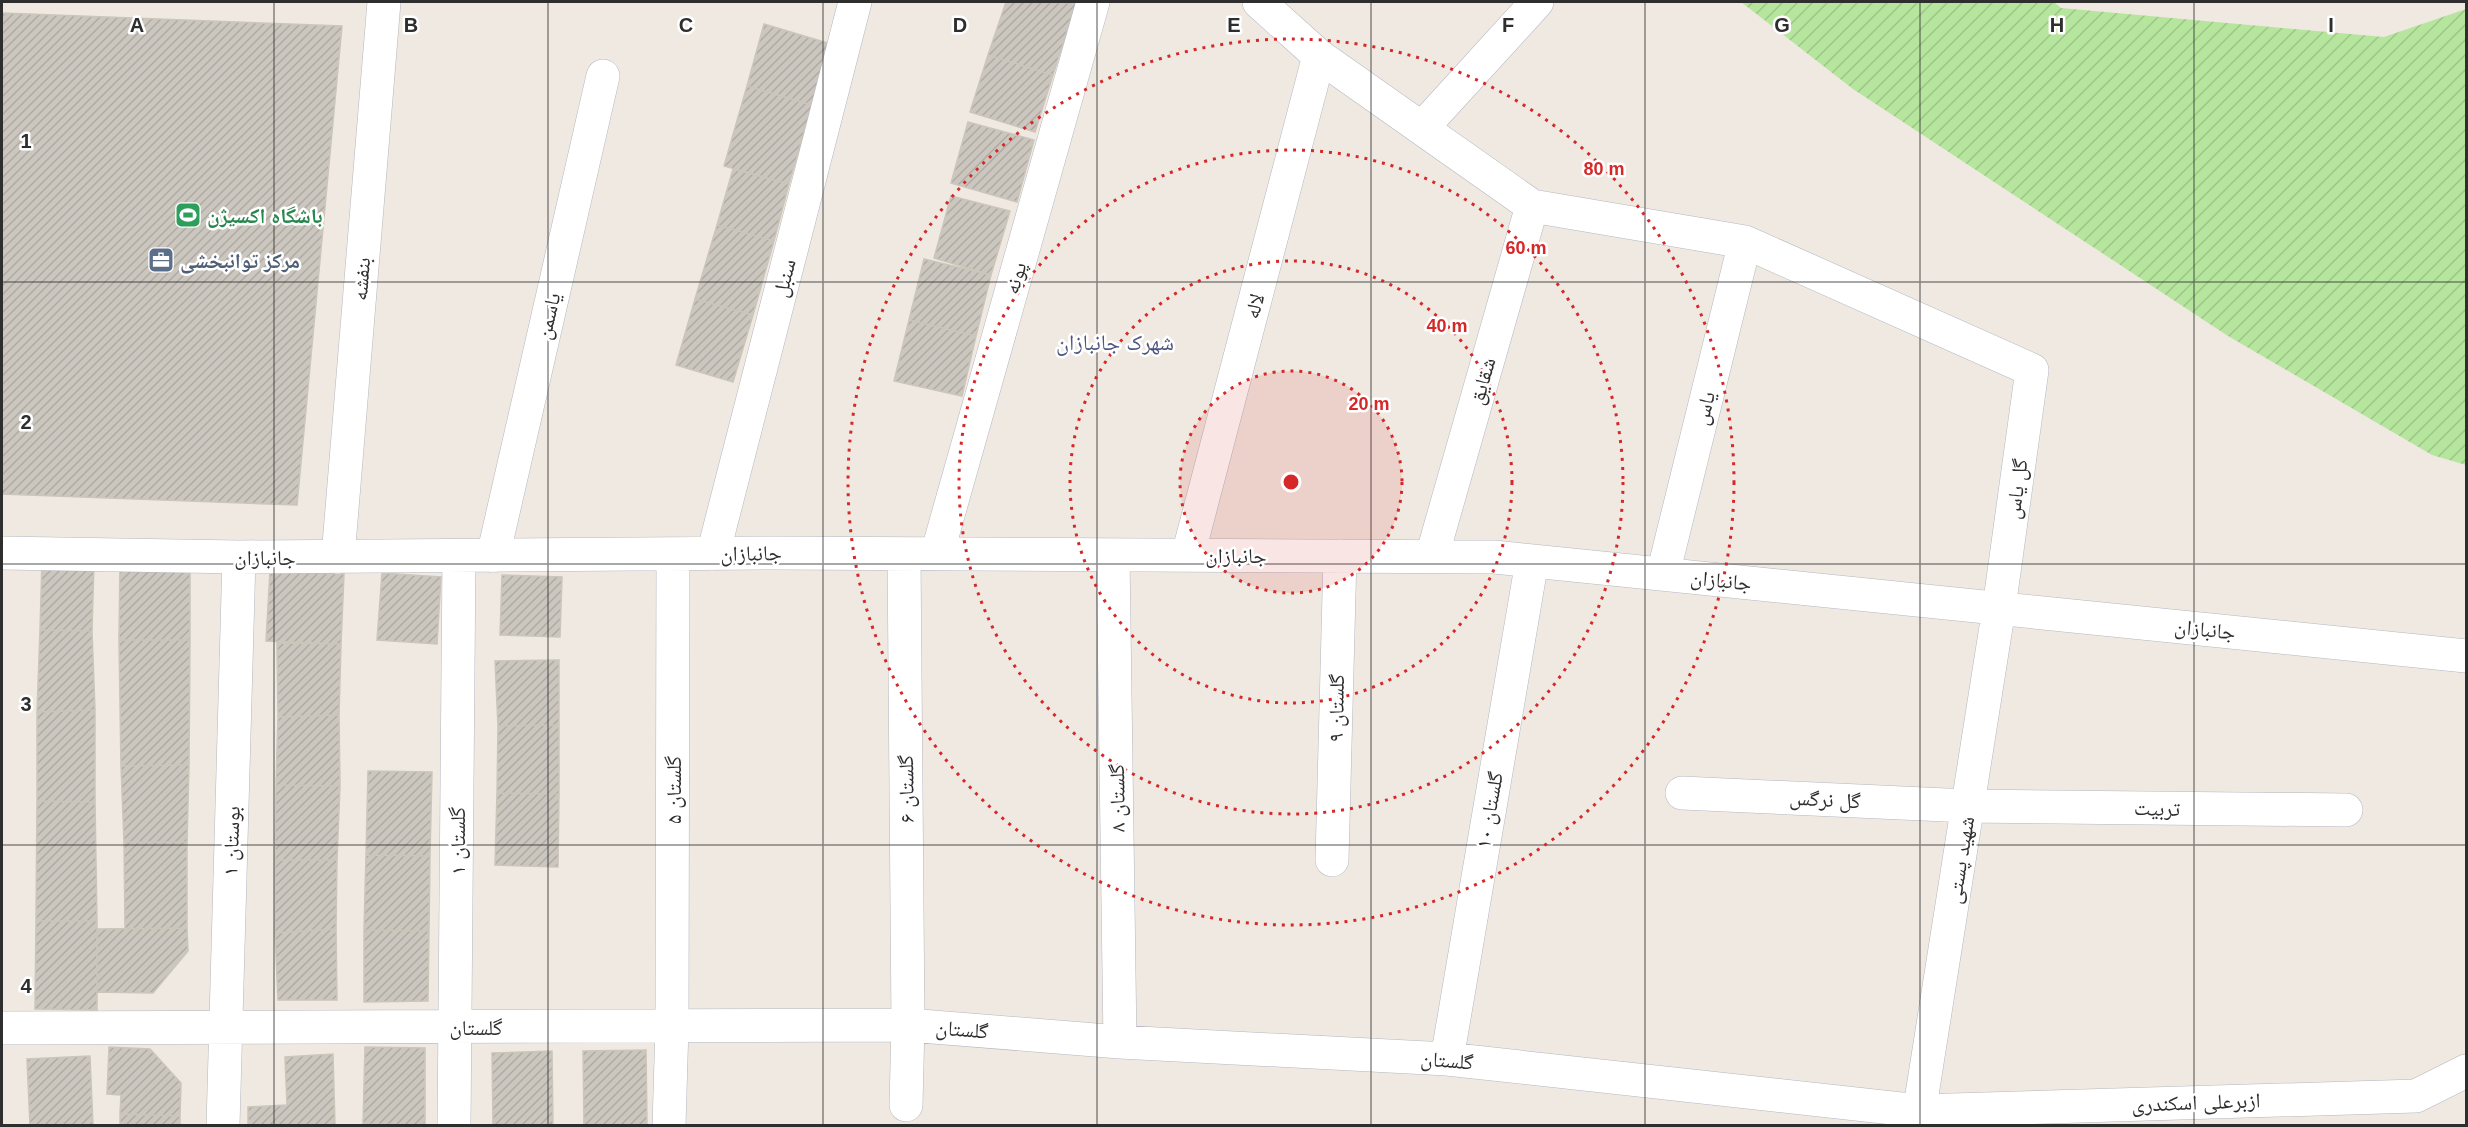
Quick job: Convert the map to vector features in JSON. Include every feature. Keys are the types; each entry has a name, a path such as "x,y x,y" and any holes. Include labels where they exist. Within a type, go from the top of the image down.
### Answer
{"street":[{"name":"بنفشه","path":"338,557 384,2"},
{"name":"سنبل","path":"713,554 855,2"},
{"name":"پونه","path":"937,554 1093,2"},
{"path":"1259,2 1319,56 1532,206 1745,242"},
{"path":"1422,128 1537,2"},
{"name":"لاله","path":"1188,555 1319,56"},
{"name":"یاسمن","path":"493,556 603,76"},
{"name":"شقایق","path":"1432,556 1532,206"},
{"name":"گل یاس","path":"1745,242 2032,370 1999,608"},
{"name":"یاس","path":"1663,574 1745,242"},
{"name":"جانبازان","path":"2,553 239,557 673,554 1432,556 1532,561 2466,656"},
{"name":"گلستان ۵","path":"669,1125 672,1026 673,554"},
{"name":"گلستان ۶","path":"903,554 908,1025 906,1105"},
{"name":"گلستان ۸","path":"1113,555 1120,1042"},
{"name":"گلستان ۹","path":"1332,860 1340,556"},
{"name":"بوستان ۱","path":"223,1125 239,557"},
{"name":"گلستان ۱","path":"454,1125 459,557"},
{"name":"گلستان ۱۰","path":"1447,1059 1532,561"},
{"name":"شهید پستی","path":"1918,1118 1999,608"},
{"name":"گل نرگس","path":"1682,793 1968,806"},
{"name":"تربیت","path":"1968,806 2346,810"},
{"name":"گلستان","path":"2,1028 908,1025 1120,1042 1447,1059 1918,1118"},
{"name":"ازبرعلی اسکندری","path":"1918,1118 2416,1096 2466,1071"}],"green space":[{"path":"1741,2 2054,2 2061,8 2384,37 2466,9 2466,465 2432,455 2228,336 1853,89"}],"building":[{"path":"1006,2 1076,3 1053,75 988,55"},
{"name":"مرکز توانبخشی","path":"2,13 342,26 297,505 2,494"},
{"path":"764,24 831,44 812,105 747,86"},
{"path":"988,55 1053,75 1035,132 970,112"},
{"path":"747,86 812,105 789,184 724,166"},
{"path":"968,122 1034,140 1017,202 951,183"},
{"path":"733,169 789,184 774,241 717,225"},
{"path":"951,196 1010,211 991,275 934,258"},
{"path":"717,225 774,241 753,315 695,299"},
{"path":"924,259 991,275 976,336 909,320"},
{"path":"695,299 753,315 733,382 676,365"},
{"path":"909,320 976,336 962,396 894,381"},
{"path":"42,561 94,562 92,631 40,630"},
{"path":"120,562 190,562 190,640 119,640"},
{"path":"270,571 344,574 341,644 266,641"},
{"path":"382,573 441,577 437,644 377,640"},
{"path":"502,575 562,577 560,637 500,635"},
{"path":"40,630 92,631 95,710 37,712"},
{"path":"119,640 190,640 189,765 121,766"},
{"path":"277,643 341,644 339,715 278,717"},
{"path":"559,660 559,725 498,726 495,661"},
{"path":"95,710 95,802 37,801 37,712"},
{"path":"339,715 340,786 276,785 278,717"},
{"path":"559,725 559,794 497,793 498,726"},
{"path":"189,765 187,842 124,842 121,766"},
{"path":"368,771 432,772 430,856 366,855"},
{"path":"276,785 340,786 337,860 275,860"},
{"path":"497,793 559,794 558,867 495,865"},
{"path":"37,801 95,802 97,921 36,921"},
{"path":"124,842 187,842 187,928 125,929"},
{"path":"366,855 430,856 429,931 364,930"},
{"path":"275,860 337,860 336,929 275,933"},
{"path":"36,921 97,921 97,1010 35,1009"},
{"path":"187,928 188,951 153,993 97,992 97,929"},
{"path":"336,929 337,1000 278,1000 275,933"},
{"path":"364,930 429,931 428,1001 364,1002"},
{"path":"109,1047 150,1049 181,1083 180,1116 120,1114 121,1095 107,1094"},
{"path":"365,1047 425,1048 425,1125 363,1124"},
{"path":"646,1050 647,1125 584,1126 583,1051"},
{"path":"552,1051 553,1126 493,1126 492,1053"},
{"path":"333,1054 335,1126 248,1126 248,1107 287,1105 285,1057"},
{"path":"90,1056 93,1126 30,1126 27,1059"},
{"path":"120,1114 180,1116 180,1126 120,1126"},
{"path":"363,1124 425,1125 425,1126 363,1126"}],"place":[{"name":"باشگاه اکسیژن","path":"188,215"},
{"name":"مرکز توانبخشی","path":"161,260"}],"district":[{"name":"شهرک جانبازان","path":"1115,342"}]}
